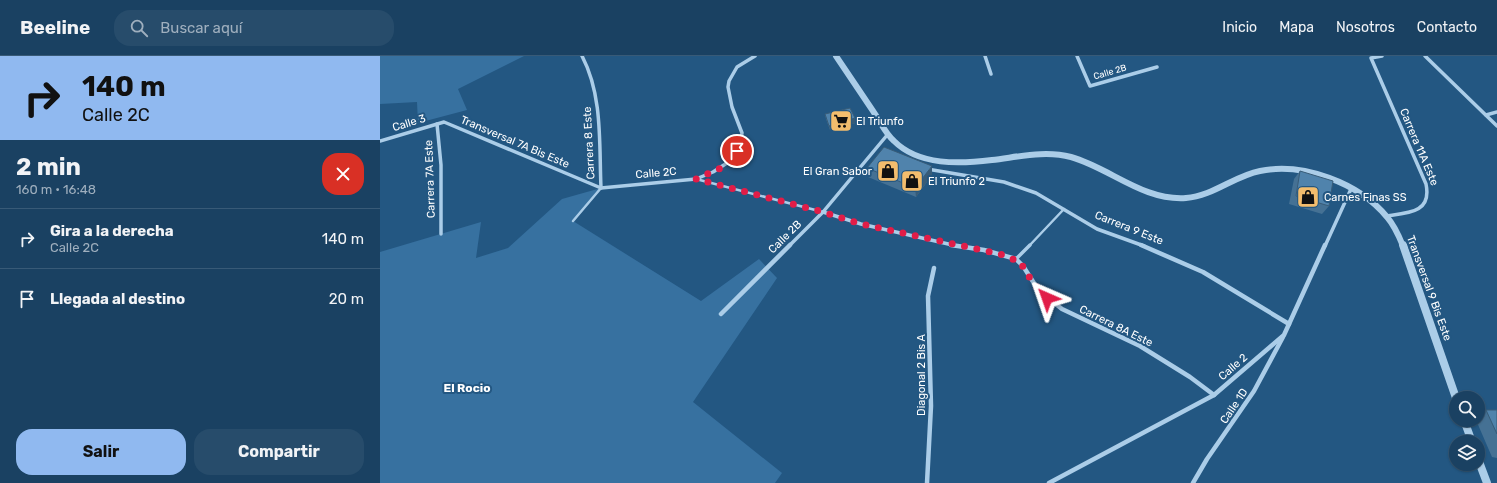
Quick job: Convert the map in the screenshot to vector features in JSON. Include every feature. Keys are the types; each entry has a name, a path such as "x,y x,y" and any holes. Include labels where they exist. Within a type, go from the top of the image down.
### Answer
{"street":[{"name":"Carrera 8 Este","path":"582,56 590,70 595,91 601,188"},
{"name":"Calle 2C","path":"601,188 696,179 713,172 727,163 740,145 742,133 732,106 728,82 737,67 755,56"},
{"path":"836,56 888,134"},
{"path":"985,56 992,74"},
{"name":"Calle 2B","path":"1077,56 1090,86 1157,67"},
{"name":"Carrera 11A Este","path":"1382,56 1371,58 1428,189 1426,203 1418,210 1386,216"},
{"path":"1425,56 1497,126"},
{"path":"1486,115 1497,112"},
{"name":"Transversal 7A Bis Este","path":"444,122 601,188"},
{"name":"Calle 3","path":"380,141 444,122"},
{"name":"Carrera 7A Este","path":"437,124 441,165 441,234"},
{"name":"Transversal 9 Bis Este","path":"888,134 896,144 914,154 943,162 958,163 1043,153 1066,155 1087,162 1150,194 1169,198 1200,196 1242,175 1257,170 1275,169 1291,169 1318,175 1350,189 1375,205 1386,216 1401,241 1408,257 1454,391"},
{"name":"Calle 2B","path":"722,314 823,212 888,134"},
{"name":"Carrera 9 Este","path":"914,154 920,164 926,169 949,174 988,179 1021,187 1064,209 1096,228 1156,250 1203,272 1289,324"},
{"name":"Calle 2","path":"1049,483 1151,430 1214,395 1284,335 1350,189"},
{"path":"823,212 861,224 947,244 984,250 1016,260"},
{"name":"Carrera 8A Este","path":"1016,260 1023,266 1039,291 1062,309 1140,346 1184,373 1214,395"},
{"name":"Diagonal 2 Bis A","path":"927,483 931,406 928,296 934,268"},
{"name":"Calle 1D","path":"1193,483 1208,456 1233,424 1253,394 1284,335"},
{"path":"1482,471 1486,482"}],"lane":[{"path":"696,179 823,212"},
{"name":"Carrera 8 Este","path":"573,221 601,188"},
{"path":"1016,260 1064,209"}],"shaded area":[{"path":"380,56 524,56 458,89 467,110 418,123 417,102 380,104"},
{"path":"601,188 573,221 701,301 759,259 777,278 693,402 782,473 775,483 380,483 380,252 481,222 476,258 508,248 562,199"}],"building":[{"path":"850,108 855,118 829,126 825,114"},
{"path":"884,147 932,166 915,188 867,168"},
{"path":"1300,171 1333,181 1329,206 1296,196"},
{"path":"1486,410 1497,410 1497,434"}],"place":[{"name":"El Triunfo","path":"841,121"},
{"name":"El Gran Sabor","path":"888,171"},
{"name":"El Triunfo 2","path":"912,181"},
{"name":"Carnes Finas SS","path":"1308,197"}],"district":[{"name":"El Rocio","path":"467,388"}],"route":[{"path":"737,151 721,168 696,179 823,212 861,224 947,244 1000,254 1020,262 1039,291 1047,298"}]}
